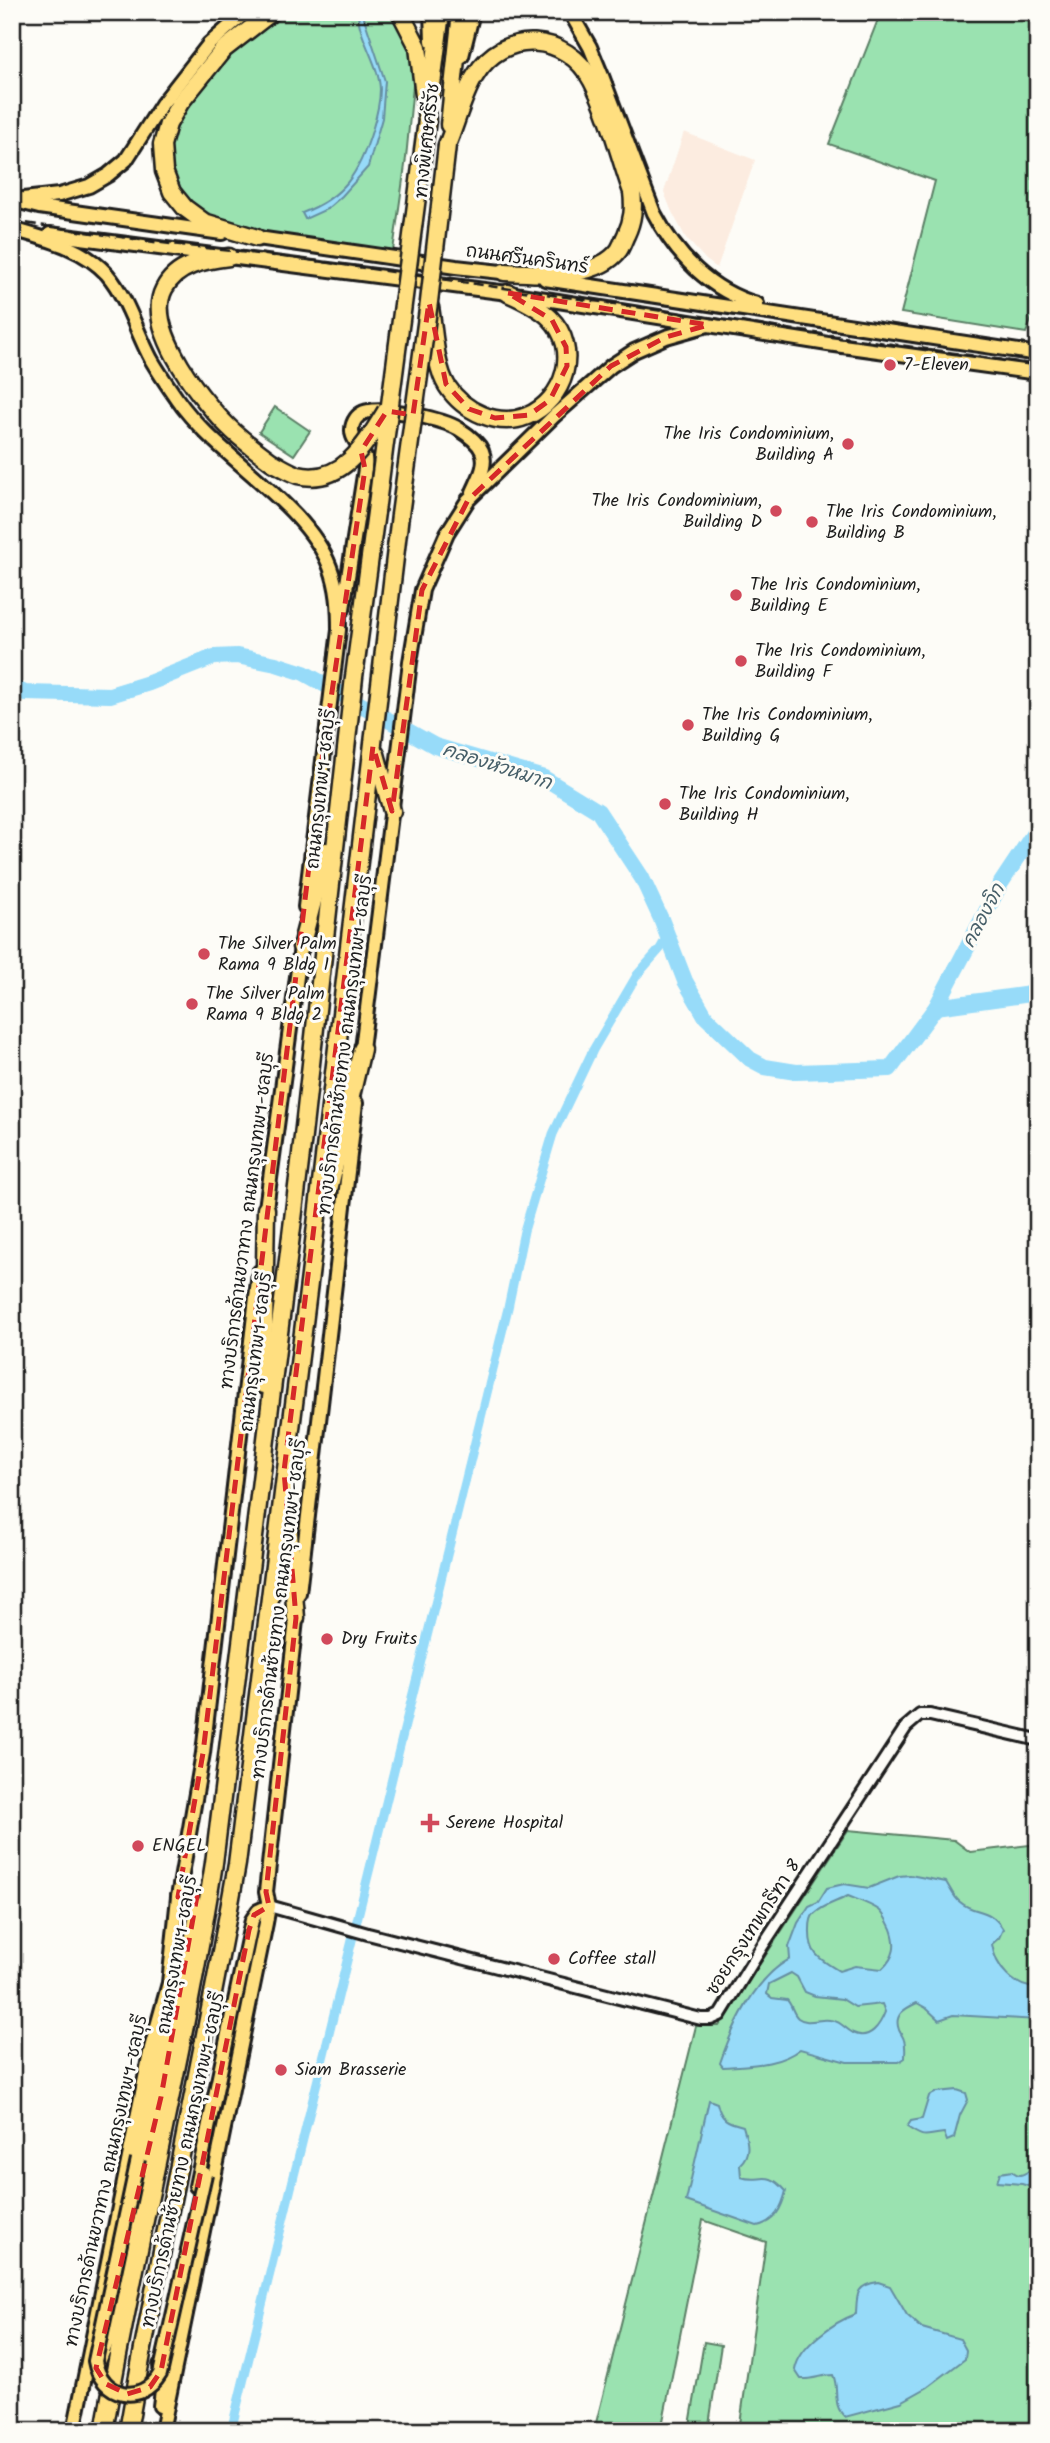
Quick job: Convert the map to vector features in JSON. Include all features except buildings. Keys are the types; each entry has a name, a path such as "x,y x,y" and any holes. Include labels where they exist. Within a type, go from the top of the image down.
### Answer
{"highway":[{"path":"257,238 204,222 185,208 172,192 164,171 162,145 168,124 180,103 223,50 272,12"},
{"path":"400,12 418,47 428,120"},
{"name":"ทางพิเศษศรีรัช","path":"407,272 441,12"},
{"name":"ทางพิเศษศรีรัช","path":"429,302 461,12"},
{"path":"447,145 475,75 495,53 536,41 556,46 576,59 592,80 632,192 634,209 630,226 618,250 600,265 564,274 504,272"},
{"path":"229,257 200,261 179,271 164,289 159,309 164,331 184,373 233,432 272,462 298,475 317,475 338,470 364,447 390,406"},
{"name":"ถนนกรุงเทพฯ-ชลบุรี","path":"104,2431 147,2203 198,1961 214,1863 301,1154 354,677 407,272"},
{"path":"429,302 441,369 446,384 457,399 483,416 517,419 529,415 550,400 561,384 567,366 566,347 552,320 541,310 508,293"},
{"path":"128,2431 237,1864 400,515 429,302"},
{"path":"373,745 392,811"},
{"path":"301,947 342,788"},
{"path":"312,1259 362,1049"},
{"path":"261,1468 266,1209"},
{"path":"284,1471 296,1618"}],"main road":[{"path":"12,201 59,195 89,186 108,175 126,160 162,104 209,44 246,12"},
{"path":"431,12 433,70"},
{"path":"452,97 473,12"},
{"path":"570,12 590,47 654,213 681,255 702,275 734,295 751,303 806,317"},
{"name":"ถนนศรีนครินทร์","path":"12,201 806,317 1038,354"},
{"name":"ถนนศรีนครินทร์","path":"12,229 508,293 828,344 1038,373"},
{"name":"ทางบริการด้านขวาทาง ถนนกรุงเทพฯ-ชลบุรี","path":"12,229 61,243 88,258 107,275 127,307 151,358 178,401 204,432 293,514 316,541 329,565 339,602 339,629 266,1209 203,1753 178,1897 169,1983 151,2048 74,2431"},
{"name":"ทางบริการด้านซ้ายทาง ถนนกรุงเทพฯ-ชลบุรี","path":"162,2431 269,1906 266,1892 362,1049 405,702 422,590 447,533 468,500 554,416 611,366 634,351 666,337 708,325"},
{"path":"339,629 365,469 365,458 352,436 357,417 365,411 376,410 432,418 458,428 475,442 483,453 483,470 468,500"},
{"name":"ทางบริการด้านขวาทาง ถนนกรุงเทพฯ-ชลบุรี","path":"82,2431 91,2380 107,2342 113,2318 180,2004 196,1906 192,1896 178,1897"},
{"name":"ทางบริการด้านซ้ายทาง ถนนกรุงเทพฯ-ชลบุรี","path":"156,2431 162,2390 162,2353 249,1930 254,1915 269,1906"},
{"path":"249,1930 256,1924 266,1923"},
{"path":"169,1983 157,2072 95,2361 100,2377 120,2393 144,2391 160,2374 228,2079 243,2038"},
{"path":"235,1999 243,1997 250,2003"}],"street":[{"name":"ซอยกรุงเทพกรีฑา 8","path":"269,1906 632,2003 711,2019 720,2015 770,1934 906,1727 915,1718 930,1715 1038,1740"}],"highlighted area":[{"path":"508,293 708,325 666,337 611,366 468,500 422,590 392,811 373,746 284,1471 296,1618 266,1892 269,1906 254,1915 249,1930 161,2371 150,2387 127,2394 106,2384 96,2368 161,2097 197,1896 178,1897 203,1753 321,766 365,469 361,451 387,411 413,415 429,302 446,384 469,409 495,418 529,415 550,400 567,366 566,347 552,320"}],"shaded area":[{"path":"684,132 755,160 717,268 686,238 664,192"}],"green space":[{"path":"272,12 400,12 417,44 406,158 392,258 204,222 172,192 168,124 180,103"},
{"path":"881,12 1038,12 1038,304 1026,333 901,313 935,181 829,144"},
{"path":"275,407 310,431 294,455 259,432"},
{"path":"848,1830 954,1840 970,1852 1038,1844 1038,2431 739,2431 766,2242 703,2220 661,2431 594,2431 696,2026 719,2026"},
{"path":"704,2342 721,2345 708,2431 689,2431"}],"water":[{"path":"358,12 362,12 385,81 382,118 368,167 327,209 305,219 302,213 329,199 348,182 367,146 376,116 380,94 379,79 361,31"},
{"path":"910,1875 946,1882 960,1902 998,1922 1003,1929 992,1944 997,1961 1014,1980 1038,1988 1038,2020 953,2015 939,2020 917,2003 899,2016 898,2024 904,2039 905,2058 899,2062 847,2062 800,2049 773,2062 723,2067 720,2063 738,2019 766,1978 790,1959 789,1947 798,1923 809,1906 818,1902 827,1888 844,1884 869,1888 899,1876","holes":["848,1896 879,1910 891,1929 894,1950 882,1969 855,1966 839,1971 813,1950 810,1937 813,1916 822,1908","791,1973 797,1977 805,1992 815,1996 842,1999 855,2007 882,2004 885,2012 883,2017 874,2030 864,2035 853,2033 834,2021 802,2020 796,2016 787,2000 772,1998 767,1994 769,1984"]},
{"path":"957,2090 966,2093 968,2100 960,2115 954,2138 947,2141 944,2133 922,2135 907,2127 911,2121 922,2119 929,2096 937,2092"},
{"path":"709,2100 717,2103 720,2113 726,2119 743,2126 747,2146 746,2155 740,2164 741,2177 769,2178 786,2191 777,2213 763,2224 757,2226 686,2201"},
{"path":"1038,2166 1038,2176 1031,2187 997,2182 1000,2173 1012,2171 1022,2175"},
{"path":"878,2282 890,2286 907,2315 922,2328 960,2339 966,2350 965,2359 928,2387 901,2402 845,2417 838,2407 833,2375 801,2379 795,2370 810,2344 838,2323 856,2314 857,2296 861,2288"}],"waterway":[{"name":"คลองหัวหมาก","path":"12,687 25,693 110,695 149,683 214,657 237,656 304,673 435,746 544,778 598,811 642,878 685,981 706,1017 750,1059 765,1067 796,1072 890,1069 936,1007 1001,883 1038,827"},
{"path":"231,2431 508,1308 524,1231 553,1134 593,1050 637,975 660,949 668,935"},
{"name":"คลองหัวหมาก","path":"936,1007 1038,993"}],"railway":[{"path":"12,221 154,242 309,260 1038,365"}],"place":[{"name":"7-Eleven","path":"890,365"},
{"name":"The Iris Condominium, Building A","path":"848,444"},
{"name":"The Iris Condominium, Building D","path":"776,511"},
{"name":"The Iris Condominium, Building B","path":"812,522"},
{"name":"The Iris Condominium, Building E","path":"736,595"},
{"name":"The Iris Condominium, Building F","path":"741,661"},
{"name":"The Iris Condominium, Building G","path":"688,725"},
{"name":"The Iris Condominium, Building H","path":"665,804"},
{"name":"The Silver Palm Rama 9 Bldg 1","path":"204,954"},
{"name":"The Silver Palm Rama 9 Bldg 2","path":"192,1004"},
{"name":"Dry Fruits","path":"327,1639"},
{"name":"Serene Hospital","path":"430,1823"},
{"name":"ENGEL","path":"138,1846"},
{"name":"Coffee stall","path":"554,1959"},
{"name":"Siam Brasserie","path":"281,2070"}],"water label":[{"name":"คลองจิก","path":"984,916"}]}
